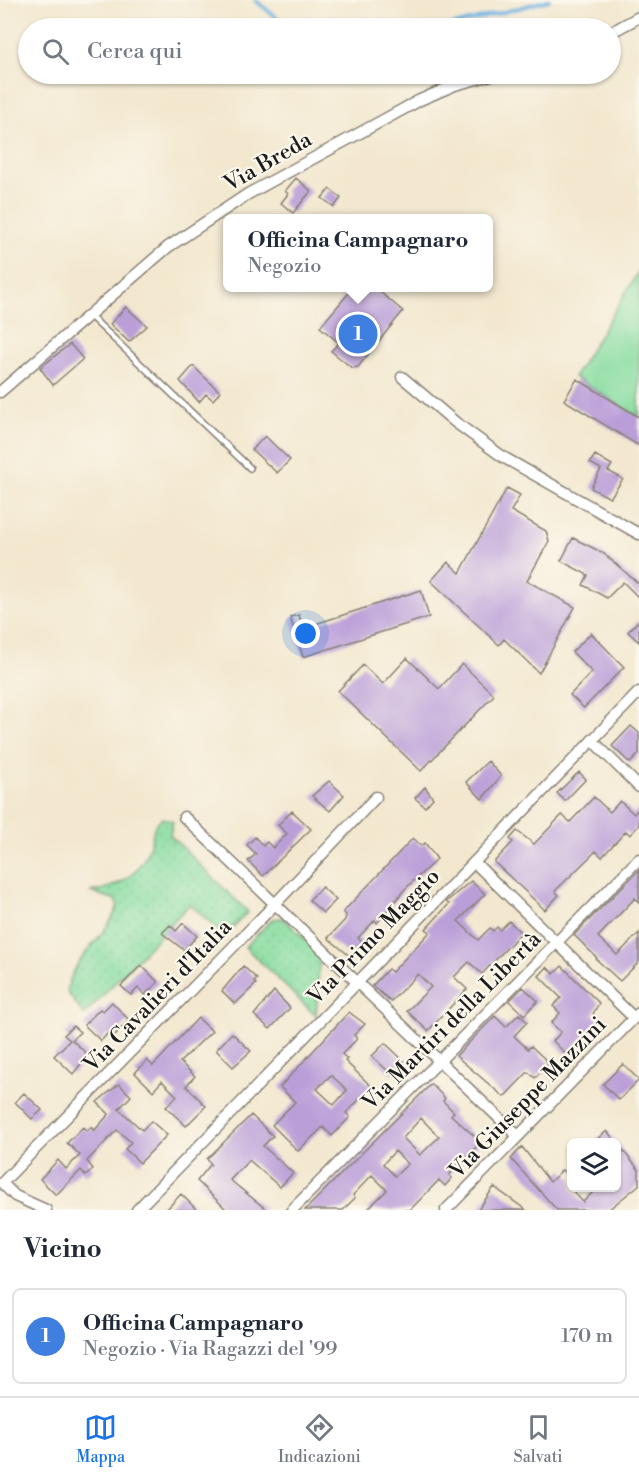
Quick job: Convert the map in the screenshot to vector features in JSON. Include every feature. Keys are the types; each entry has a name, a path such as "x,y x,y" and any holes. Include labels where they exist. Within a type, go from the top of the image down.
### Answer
{"street":[{"path":"621,27 639,17"},
{"name":"Via Breda","path":"0,392 168,247 248,194 420,100 462,84"},
{"path":"402,377 455,422 503,457 639,534"},
{"name":"Via Primo Maggio","path":"137,1210 639,692"},
{"path":"592,740 639,787"},
{"path":"275,904 376,797"},
{"path":"184,817 518,1136"},
{"name":"Via Martiri della Libertà","path":"292,1210 639,859"},
{"path":"474,862 556,943 636,1016"},
{"name":"Via Cavalieri d'Italia","path":"46,1210 15,1196 2,1183 275,904"},
{"name":"Via Giuseppe Mazzini","path":"446,1210 636,1016"}],"lane":[{"path":"90,316 250,468"}],"green space":[{"path":"639,271 639,417 574,377"},
{"path":"163,818 173,821 170,835 248,912 224,936 190,904 84,1015 67,992 70,980 75,968 106,927 118,905 114,899 90,892 121,883 136,870 147,853 155,825"},
{"path":"283,918 320,953 316,1016 245,947 272,919"}],"building":[{"path":"296,178 311,191 293,213 281,203 288,194 285,191"},
{"path":"330,189 341,198 334,207 322,198"},
{"path":"350,292 380,292 403,311 358,367 352,368 331,351 339,343 320,327"},
{"path":"126,307 147,326 129,342 110,324"},
{"path":"70,344 83,359 53,385 40,368"},
{"path":"193,366 220,392 213,400 206,394 199,402 180,381"},
{"path":"577,379 639,417 639,446 564,400"},
{"path":"265,436 290,460 277,473 252,450"},
{"path":"595,455 612,465 608,471 623,479 610,498 591,488 601,469 590,463"},
{"path":"507,488 520,495 511,511 546,531 549,541 527,581 575,607 539,673 504,639 499,645 431,581 448,562 460,573"},
{"path":"573,538 603,553 639,584 639,598 623,582 607,598 583,585 588,575 561,561"},
{"path":"421,590 429,617 303,657 290,617 299,615 301,622 310,619 312,625"},
{"path":"639,620 639,642 628,632"},
{"path":"591,633 624,667 584,708 570,695 592,672 572,652"},
{"path":"407,658 439,689 462,664 494,695 421,771 338,691 363,665 383,684"},
{"path":"631,726 639,733 639,754 630,763 612,746"},
{"path":"488,761 501,776 482,799 466,782"},
{"path":"579,772 586,779 565,801 557,793"},
{"path":"329,781 344,795 330,811 312,796"},
{"path":"425,787 433,798 425,807 415,798"},
{"path":"594,797 610,812 620,801 634,814 639,808 639,825 630,835 626,831 602,857 596,851 555,891 559,895 545,910 494,862 513,842 510,839 517,831 534,844 562,815 570,822"},
{"path":"292,811 311,829 263,876 248,861 256,854 247,845 255,837 263,846 267,842 273,848 287,834 278,825"},
{"path":"413,838 421,846 425,843 437,859 405,889 377,923 375,920 358,938 364,944 351,957 328,938 345,920 346,915 343,912"},
{"path":"639,870 639,903 635,898 598,937 617,955 639,933 639,962 620,981 574,935"},
{"path":"471,881 485,894 458,921 478,940 490,928 493,931 497,927 500,930 509,921 521,933 482,974 469,962 454,977 467,989 428,1031 407,1011 431,987 418,974 391,1001 372,986 388,969 392,972 430,932 426,929 449,904 446,902"},
{"path":"322,887 336,900 323,913 309,900"},
{"path":"183,923 197,936 184,950 162,933 170,925 176,931"},
{"path":"141,965 158,982 145,995 138,988 131,995 121,986"},
{"path":"243,966 257,979 254,982 256,984 235,1004 222,991"},
{"path":"562,966 599,1003 593,1014 599,1020 567,1055 553,1041 561,1032 551,1023 560,1013 553,1006 561,998 539,976 547,967 554,974"},
{"path":"523,987 538,1001 524,1015 509,1001"},
{"path":"274,991 290,1008 270,1029 254,1015"},
{"path":"112,1002 129,1020 112,1038 108,1033 101,1041 84,1025 100,1009 103,1011"},
{"path":"349,1012 365,1024 354,1035 357,1039 342,1054 347,1059 345,1061 372,1087 346,1113 350,1117 332,1136 323,1127 298,1151 272,1125 295,1102 280,1087","holes":["331,1075 347,1090 334,1105 317,1089"]},
{"path":"519,1014 527,1022 514,1036 528,1049 531,1046 549,1063 535,1078 528,1072 504,1097 456,1056 495,1016 506,1027"},
{"path":"198,1018 212,1031 180,1062 195,1076 186,1086 206,1106 186,1126 166,1107 177,1096 162,1081 153,1091 135,1073 147,1060 153,1066"},
{"path":"73,1026 80,1032 72,1040 88,1055 73,1074 54,1056 70,1040 64,1035"},
{"path":"232,1033 251,1051 233,1067 216,1050"},
{"path":"385,1043 404,1061 392,1075 372,1056"},
{"path":"623,1064 639,1080 619,1100 603,1084"},
{"path":"119,1084 131,1096 119,1109 142,1130 151,1121 167,1135 140,1163 125,1149 131,1142 117,1130 87,1161 93,1169 86,1176 81,1170 56,1195 40,1179 58,1160 66,1169 80,1155 67,1143 83,1127 87,1131 91,1127 94,1131 109,1114 97,1102"},
{"path":"431,1084 445,1098 443,1101 454,1112 451,1115 481,1142 449,1175 452,1178 445,1186 439,1180 410,1210 367,1210 387,1190 372,1175 353,1195 355,1198 343,1210 305,1210","holes":["421,1118 439,1137 420,1155 403,1138","395,1151 408,1164 395,1176 383,1164"]},
{"path":"24,1093 42,1110 32,1119 15,1102"},
{"path":"251,1115 273,1136 263,1146 293,1173 280,1187 249,1160 230,1180 267,1210 227,1210 197,1181 211,1164 207,1159"},
{"path":"607,1131 613,1138 598,1138"},
{"path":"522,1147 550,1182 562,1170 567,1174 567,1192 574,1192 583,1202 593,1192 621,1192 621,1148 639,1170 639,1185 608,1210 557,1210 511,1159"},
{"path":"494,1187 526,1210 478,1210"},
{"path":"181,1194 197,1210 166,1210"}],"waterway":[{"path":"255,0 277,18"},
{"path":"481,18 549,0"}],"place":[{"name":"Officina Campagnaro","path":"358,334"}]}
